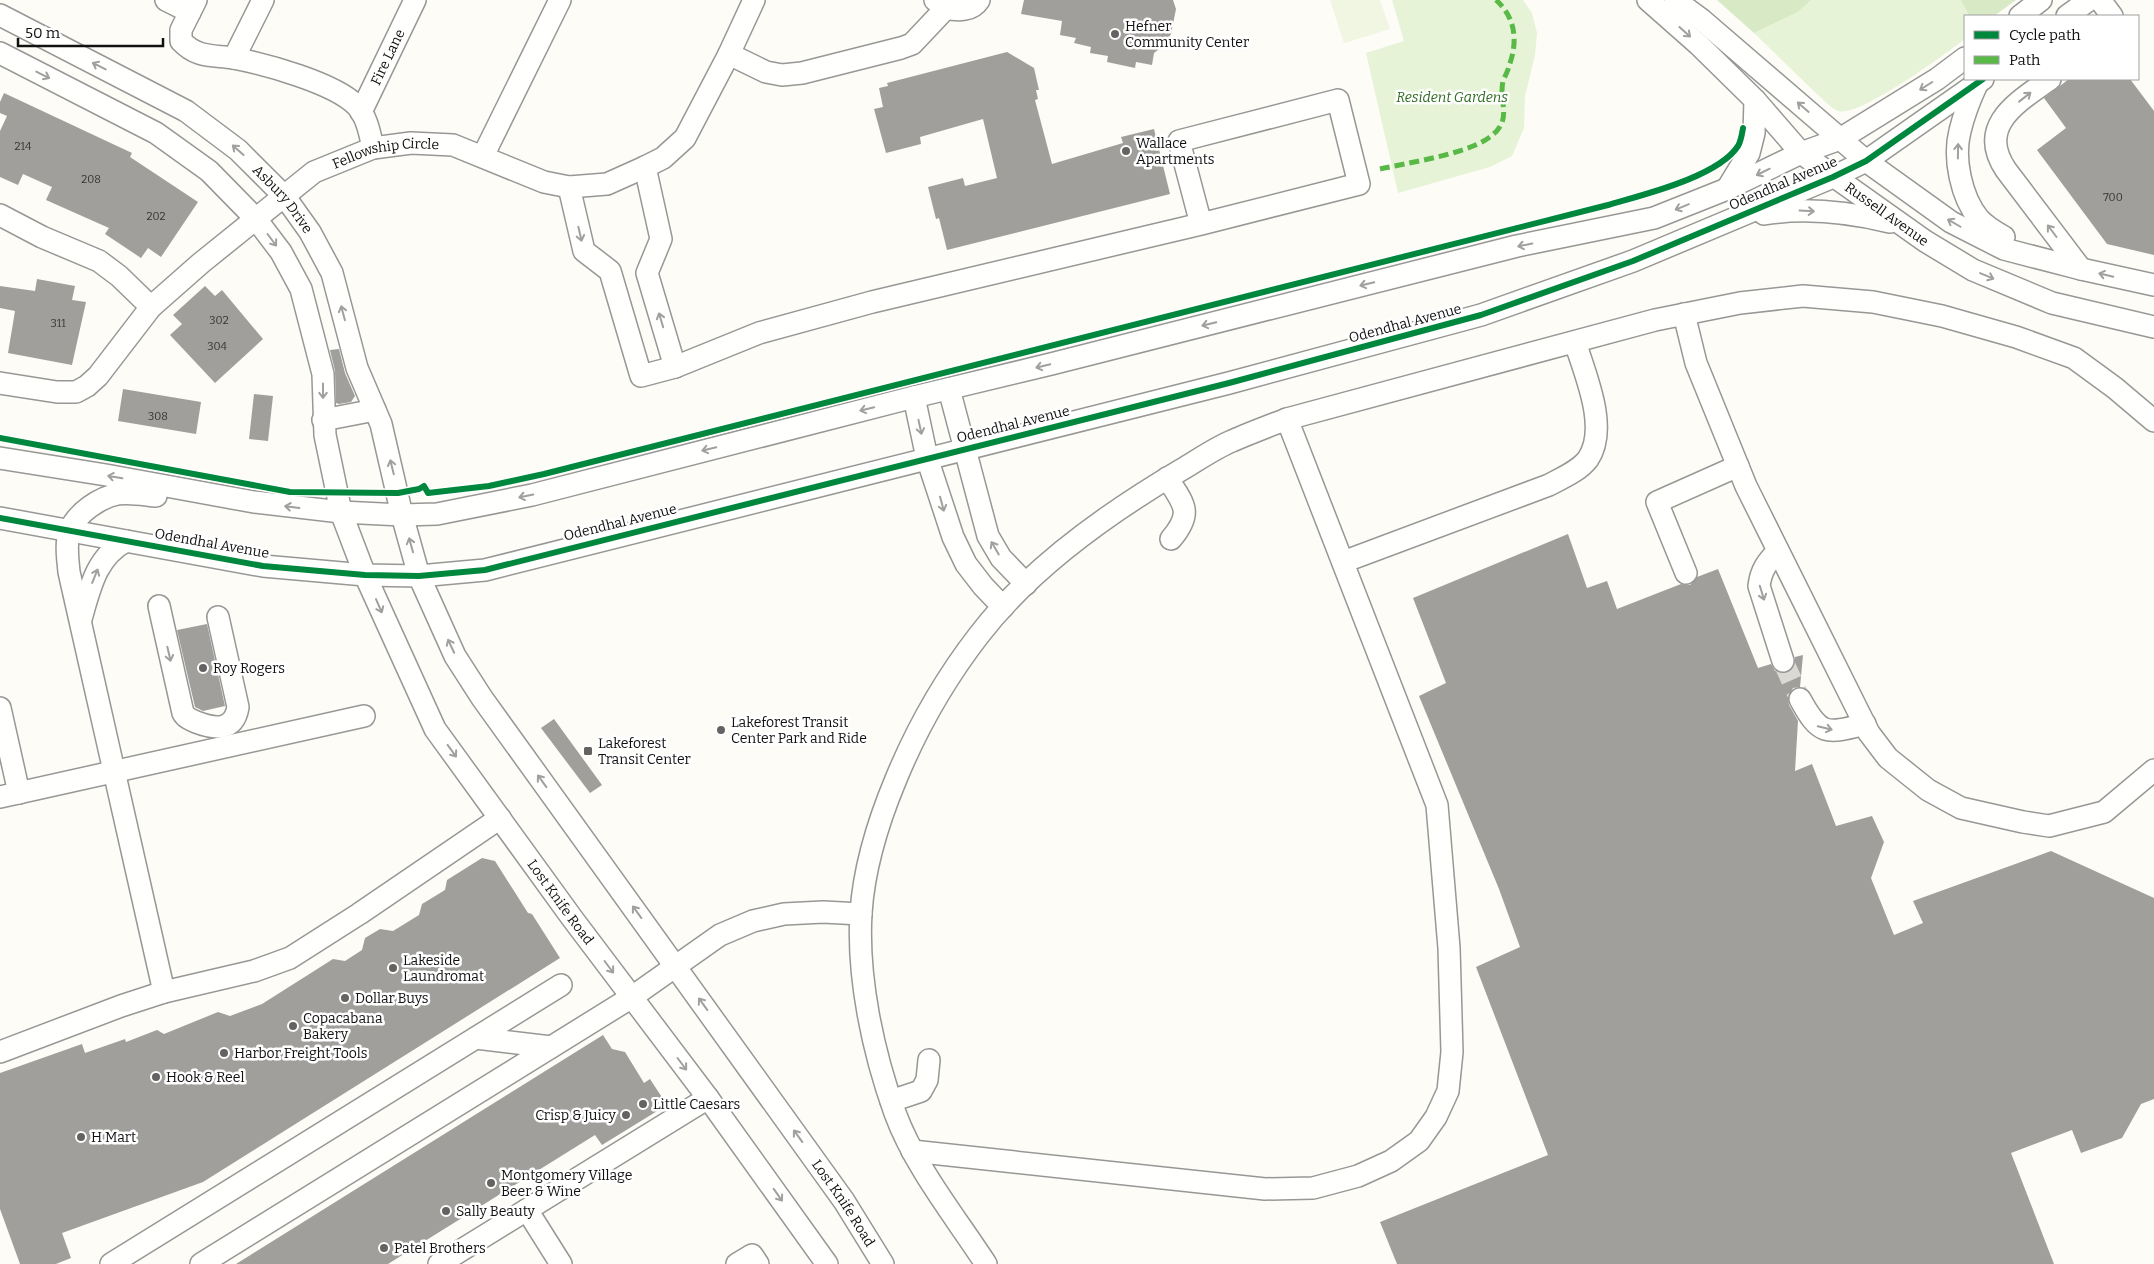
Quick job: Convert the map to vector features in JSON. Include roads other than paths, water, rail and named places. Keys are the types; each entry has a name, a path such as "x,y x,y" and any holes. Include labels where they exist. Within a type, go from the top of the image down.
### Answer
{"street":[{"path":"166,0 193,6 181,30 181,41 189,49 201,54 234,58 287,72 333,89 357,106 368,127 373,148"},
{"path":"234,58 263,0"},
{"name":"Fire Lane","path":"360,112 415,0"},
{"path":"483,156 560,0"},
{"name":"Fellowship Circle","path":"0,382 57,392 76,392 87,386 98,376 151,307 201,263 314,172 373,148 411,143 453,145 544,182 569,187 607,184 646,167 663,158 685,138 729,54 754,0"},
{"path":"729,54 766,72 782,75 802,73 912,44 941,4 965,9 972,7 979,0"},
{"name":"Russell Avenue","path":"1648,0 1699,45 1755,100 1801,153 1900,224 1973,270 2052,303 2154,327"},
{"path":"1675,0 1702,20 1866,161 1951,222 2004,249 2154,285"},
{"path":"2021,15 2041,0"},
{"path":"2068,15 2089,0"},
{"path":"2100,0 2111,15"},
{"name":"Asbury Drive","path":"0,16 186,111 238,150 284,197 310,232 332,273 357,368 382,424 402,515"},
{"path":"0,53 156,132 209,171 256,219 281,252 301,289 323,374 325,435 341,512"},
{"name":"Odendhal Avenue","path":"0,458 254,502 341,512 402,515 437,514 532,495 1517,246 1654,218 1727,189 1801,153 1840,139 1938,79 1964,59"},
{"path":"2049,80 2005,115 1997,133 1996,146 1998,155 2006,170 2081,269"},
{"path":"1980,81 1967,106 1958,144 1959,168 1968,200 1979,219 1992,230 2048,260"},
{"name":"Odendhal Avenue","path":"0,518 263,566 364,575 419,576 485,570 1229,383 1481,315 1633,261 1833,177 1866,161 1980,81"},
{"path":"569,187 584,251 610,271 641,376 675,367 759,333 872,302 1201,224 1359,184 1338,100 1179,142 1201,224"},
{"path":"1727,189 1749,153 1754,133 1755,100"},
{"path":"646,167 661,239 647,274 675,367"},
{"path":"1725,221 1789,210 1854,214 1900,224"},
{"path":"0,215 99,261 119,276 151,307"},
{"path":"0,231 42,236"},
{"path":"986,1264 912,1151 884,1080 870,1020 863,976 861,914 866,869 880,821 909,748 921,723 969,650 1003,607 1026,584 1066,548 1108,516 1230,441 1287,419 1684,314 1740,303 1803,296 1874,302 1942,316 2016,337 2074,358 2115,388 2154,421"},
{"path":"1684,314 1696,363 1746,486 1865,724 1888,758 1935,794 1961,808 2049,826 2104,812 2154,770"},
{"path":"1343,562 1549,485 1566,476 1588,459 1596,436 1596,410 1575,342"},
{"path":"949,389 988,536 1001,558 1026,584"},
{"path":"914,397 927,458 946,518 966,564 982,586 1003,607"},
{"path":"324,420 375,410"},
{"path":"912,1151 1265,1189 1313,1188 1358,1176 1391,1161 1419,1141 1436,1117 1448,1092 1452,1052 1449,948 1437,804 1287,419"},
{"path":"1686,572 1657,502 1738,466"},
{"path":"1167,478 1186,513 1183,525 1171,540"},
{"path":"164,992 69,572 67,552 70,530 80,516 94,503 118,494 254,502"},
{"name":"Lost Knife Road","path":"341,512 364,575 436,729 708,1098 827,1264"},
{"name":"Lost Knife Road","path":"402,515 419,576 456,656 482,698 844,1201 883,1264"},
{"path":"80,622 101,562 115,547 126,540"},
{"path":"1778,551 1766,563 1761,573 1759,586 1783,661"},
{"path":"158,606 183,713 187,718 212,728 230,723 238,707 218,617"},
{"path":"1800,699 1816,726 1827,730 1839,730 1865,724"},
{"path":"0,708 10,795 364,716"},
{"path":"0,1052 121,1006 164,992 254,971 290,958 359,914 500,818"},
{"path":"200,1264 632,997 720,935 752,922 784,914 823,912 861,914"},
{"path":"111,1264 561,985"},
{"path":"476,1038 551,1047"},
{"path":"892,1101 921,1091 927,1080 929,1060"},
{"path":"439,1264 708,1098"},
{"path":"527,1210 561,1264"},
{"path":"737,1264 752,1255 758,1264"}],"tunnel":[{"path":"1783,661 1800,699"}],"place":[{"name":"Hefner Community Center","path":"1115,34"},
{"name":"Wallace Apartments","path":"1126,151"},
{"name":"Roy Rogers","path":"203,668"},
{"name":"Lakeforest Transit Center Park and Ride","path":"721,730"},
{"name":"Lakeforest Transit Center","path":"588,751"},
{"name":"Lakeside Laundromat","path":"393,968"},
{"name":"Dollar Buys","path":"345,998"},
{"name":"Copacabana Bakery","path":"293,1026"},
{"name":"Harbor Freight Tools","path":"224,1053"},
{"name":"Hook & Reel","path":"156,1077"},
{"name":"Little Caesars","path":"643,1104"},
{"name":"Crisp & Juicy","path":"626,1115"},
{"name":"H Mart","path":"81,1137"},
{"name":"Montgomery Village Beer & Wine","path":"491,1183"},
{"name":"Sally Beauty","path":"446,1211"},
{"name":"Patel Brothers","path":"384,1248"}],"park label":[{"name":"Resident Gardens","path":"1452,97"}]}
